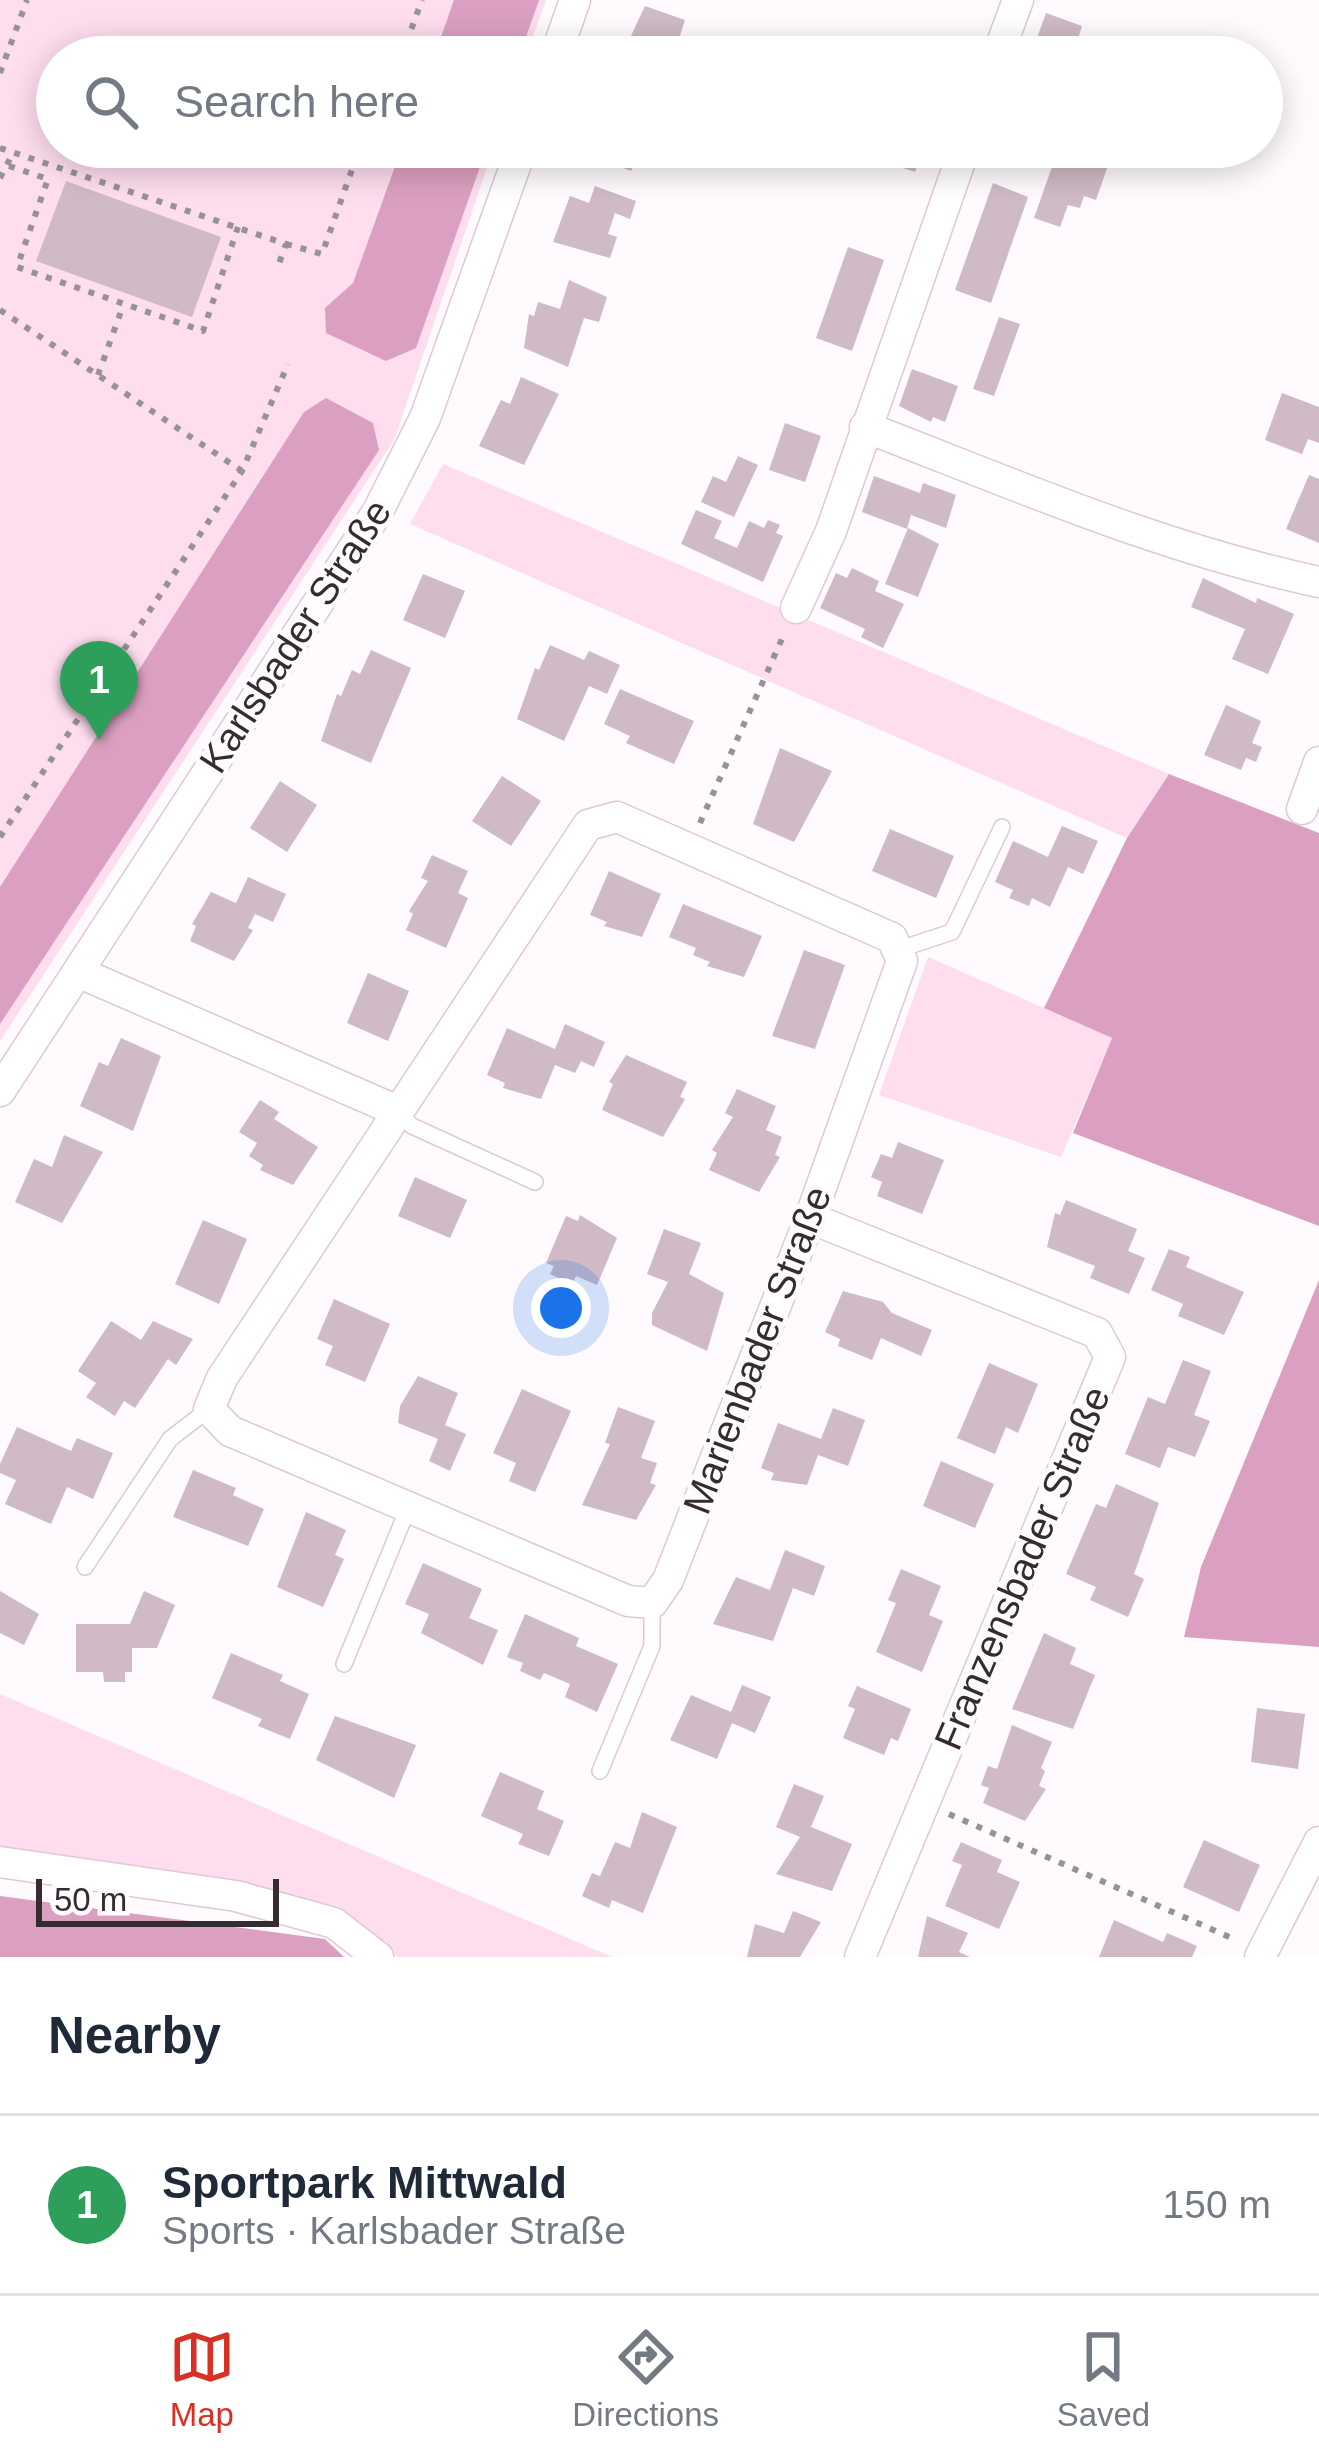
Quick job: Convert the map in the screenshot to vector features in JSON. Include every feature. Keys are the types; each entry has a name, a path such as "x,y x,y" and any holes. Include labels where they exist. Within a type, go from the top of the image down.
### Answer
{"street":[{"path":"562,36 575,0"},
{"path":"1005,36 1018,0"},
{"name":"Karlsbader Straße","path":"0,1091 396,478 425,418 514,168"},
{"path":"796,608 831,531 958,168"},
{"path":"865,427 1132,529 1243,566 1319,582"},
{"path":"1302,809 1319,762"},
{"path":"652,1603 628,1601 230,1431 209,1409 222,1378 395,1110 588,825 617,817 892,938 897,950"},
{"name":"Marienbader Straße","path":"652,1603 668,1580 810,1218 902,961 897,950"},
{"path":"78,972 395,1110"},
{"name":"Franzensbader Straße","path":"810,1218 1097,1333 1110,1357 860,1957"},
{"path":"1253,1950 1319,1842"},
{"path":"0,1862 236,1896 334,1924 378,1957"}],"lane":[{"path":"897,950 952,932 1002,826"},
{"path":"395,1110 412,1126 535,1182"},
{"path":"86,1568 170,1439 209,1409"},
{"path":"344,1664 410,1506"},
{"path":"600,1771 652,1646 652,1603"}],"path":[{"path":"0,74 27,0"},
{"path":"409,36 422,0"},
{"path":"0,148 36,161"},
{"path":"0,178 13,153"},
{"path":"9,166 48,178 17,267 203,331 238,227"},
{"path":"59,168 322,254 353,168"},
{"path":"277,269 286,244"},
{"path":"98,375 124,304"},
{"path":"0,310 242,472"},
{"path":"0,837 242,472 288,364"},
{"path":"688,848 796,608"},
{"path":"924,1803 1253,1950"}],"shaded area":[{"path":"0,0 546,0 533,36 36,36 36,168 487,168 394,440 0,1041"},
{"path":"454,0 539,0 526,36 441,36"},
{"path":"394,168 480,168 416,348 386,361 326,333 325,308 353,283"},
{"path":"326,398 373,423 379,450 0,1024 0,887 304,412"},
{"path":"443,464 1169,774 1127,838 410,524"},
{"path":"1169,774 1319,833 1319,1226 1073,1133 1112,1038 1044,1008 1127,838"},
{"path":"928,957 1112,1038 1061,1157 879,1095"},
{"path":"1319,1280 1319,1647 1184,1637 1201,1567"},
{"path":"0,1694 612,1957 398,1957 338,1906 0,1847"},
{"path":"0,1896 325,1939 344,1957 0,1957"}],"building":[{"path":"645,6 685,20 680,36 631,36"},
{"path":"1046,13 1082,26 1079,36 1038,36"},
{"path":"1052,168 1107,168 1096,200 1084,196 1080,208 1068,205 1060,227 1034,218"},
{"path":"66,181 221,237 192,317 36,261"},
{"path":"993,183 1028,197 991,303 955,290"},
{"path":"595,186 636,201 630,219 615,213 608,234 617,237 610,258 553,242 570,196 589,203"},
{"path":"848,247 884,260 852,351 816,338"},
{"path":"569,280 607,297 599,322 584,318 568,367 524,348 529,314 534,316 538,302 560,309"},
{"path":"999,317 1020,324 994,396 973,389"},
{"path":"912,369 958,386 945,422 933,417 931,422 899,406"},
{"path":"521,377 559,394 524,465 479,446 501,400 510,404"},
{"path":"1282,393 1319,407 1319,443 1308,439 1302,454 1265,440"},
{"path":"785,423 821,436 805,482 769,470"},
{"path":"738,456 758,465 734,517 701,502 713,476 726,482"},
{"path":"1309,475 1319,479 1319,543 1286,529"},
{"path":"874,476 920,493 923,483 956,495 946,528 911,515 907,529 862,512"},
{"path":"696,510 722,521 714,538 737,548 749,521 764,528 768,520 780,525 776,533 783,536 763,582 681,544"},
{"path":"908,528 939,544 918,597 885,584"},
{"path":"852,568 879,581 875,591 904,604 883,648 861,637 865,629 820,608 836,573 847,578"},
{"path":"423,574 465,591 445,638 403,620"},
{"path":"1203,578 1256,603 1257,598 1294,614 1268,674 1232,659 1245,629 1191,607"},
{"path":"550,645 584,660 589,651 620,665 607,694 589,686 564,741 517,719 535,668 539,670"},
{"path":"371,650 411,668 371,763 321,741 337,694 341,696 352,670 360,674"},
{"path":"620,689 694,721 674,764 626,743 630,736 604,724"},
{"path":"1226,705 1261,721 1252,743 1262,747 1256,762 1246,758 1241,770 1204,755"},
{"path":"780,748 832,771 794,842 753,824"},
{"path":"502,776 541,801 511,846 472,821"},
{"path":"280,781 317,805 287,852 250,828"},
{"path":"1062,826 1098,841 1083,874 1068,867 1050,907 1032,898 1029,906 1009,898 1013,890 995,882 1013,841 1048,857"},
{"path":"890,829 954,856 936,898 872,871"},
{"path":"432,855 468,871 458,893 468,898 446,948 406,930 413,914 409,911 428,881 421,878"},
{"path":"609,871 661,894 642,937 604,926 607,922 590,915"},
{"path":"248,877 286,894 273,922 255,914 248,928 253,930 234,961 190,941 196,926 192,924 211,892 236,903"},
{"path":"683,904 762,936 744,977 707,966 710,962 693,955 696,948 669,937"},
{"path":"804,950 845,965 815,1049 772,1036"},
{"path":"368,973 409,991 388,1041 347,1023"},
{"path":"565,1024 605,1042 594,1067 581,1061 575,1073 555,1065 541,1099 503,1088 505,1083 487,1075 507,1028 555,1049"},
{"path":"121,1038 161,1056 133,1131 80,1106 99,1062 108,1066"},
{"path":"626,1055 687,1082 680,1097 685,1099 663,1137 602,1110 613,1084 609,1082"},
{"path":"737,1089 776,1106 766,1130 782,1137 775,1155 780,1157 759,1192 709,1170 717,1153 712,1150 733,1117 725,1113"},
{"path":"260,1100 279,1112 274,1119 318,1147 293,1185 260,1170 263,1165 249,1156 257,1143 239,1132"},
{"path":"64,1135 103,1152 62,1223 15,1202 34,1159 52,1167"},
{"path":"898,1142 944,1160 922,1214 877,1196 882,1182 871,1177 881,1154 892,1158"},
{"path":"415,1177 467,1200 450,1238 398,1216"},
{"path":"1066,1200 1137,1229 1128,1251 1145,1258 1129,1294 1090,1278 1095,1266 1047,1247 1055,1213 1060,1215"},
{"path":"580,1215 617,1238 597,1285 576,1276 572,1285 550,1274 554,1266 546,1263 566,1216 578,1221"},
{"path":"203,1220 247,1239 219,1304 175,1284"},
{"path":"664,1229 701,1243 689,1274 724,1293 707,1351 652,1325 652,1313 668,1282 647,1274"},
{"path":"1169,1249 1190,1257 1186,1267 1244,1292 1224,1335 1178,1316 1183,1304 1151,1290"},
{"path":"843,1291 883,1302 892,1313 932,1330 921,1356 881,1338 872,1360 838,1346 840,1339 825,1332"},
{"path":"334,1299 390,1324 365,1382 325,1365 333,1346 317,1339"},
{"path":"111,1321 141,1340 153,1321 193,1339 176,1365 168,1359 135,1408 124,1401 115,1416 86,1397 96,1383 78,1371"},
{"path":"1183,1360 1211,1371 1194,1415 1210,1421 1195,1457 1168,1447 1160,1468 1125,1454 1148,1397 1165,1404"},
{"path":"989,1363 1038,1384 1018,1433 1006,1427 995,1454 957,1438"},
{"path":"418,1376 458,1393 445,1425 466,1434 450,1471 429,1461 438,1439 398,1423 400,1406"},
{"path":"522,1389 571,1411 535,1492 509,1481 516,1463 493,1453"},
{"path":"618,1407 655,1421 641,1458 657,1463 650,1483 656,1485 636,1520 582,1505 610,1444 605,1443"},
{"path":"833,1408 865,1420 848,1466 818,1455 807,1485 771,1480 774,1473 761,1468 778,1423 821,1439"},
{"path":"17,1427 71,1451 77,1438 113,1453 93,1499 67,1487 51,1524 5,1504 16,1480 0,1473 0,1464"},
{"path":"941,1461 994,1484 975,1528 923,1506"},
{"path":"193,1470 236,1488 233,1495 264,1509 248,1546 173,1517"},
{"path":"1116,1484 1159,1503 1134,1574 1144,1579 1128,1617 1090,1600 1096,1587 1066,1574 1096,1504 1106,1508"},
{"path":"306,1512 346,1530 335,1555 344,1559 323,1607 277,1587"},
{"path":"785,1550 825,1566 814,1596 793,1588 773,1641 713,1624 736,1577 770,1590"},
{"path":"423,1563 482,1589 469,1618 498,1630 483,1665 421,1633 429,1614 405,1604"},
{"path":"901,1569 941,1586 929,1615 943,1621 922,1672 876,1652 896,1603 888,1600"},
{"path":"0,1591 39,1614 24,1645 0,1633"},
{"path":"144,1591 175,1605 157,1648 132,1648 132,1672 125,1672 125,1682 104,1682 103,1672 76,1672 76,1624 130,1624"},
{"path":"525,1614 579,1638 576,1646 618,1664 597,1712 565,1697 570,1684 544,1673 540,1680 520,1671 523,1663 507,1657"},
{"path":"1044,1633 1076,1648 1070,1664 1095,1675 1073,1729 1012,1709"},
{"path":"231,1653 283,1675 280,1681 309,1694 290,1739 258,1726 262,1719 212,1698"},
{"path":"742,1685 771,1697 755,1733 732,1723 717,1759 670,1740 691,1695 731,1712"},
{"path":"857,1686 911,1709 898,1741 891,1738 884,1755 843,1738 855,1709 848,1706"},
{"path":"1257,1708 1305,1714 1298,1769 1251,1762"},
{"path":"335,1716 416,1745 394,1798 316,1760"},
{"path":"1012,1725 1052,1742 1041,1768 1045,1771 1039,1786 1046,1789 1025,1821 983,1803 989,1788 981,1785 988,1766 997,1769"},
{"path":"500,1772 544,1791 537,1809 564,1821 549,1856 518,1844 523,1834 481,1816"},
{"path":"794,1784 824,1796 811,1827 852,1844 832,1891 776,1874 800,1837 776,1827"},
{"path":"642,1812 677,1827 643,1913 612,1900 609,1908 582,1896 592,1873 600,1876 615,1842 630,1848"},
{"path":"1204,1840 1260,1865 1239,1912 1183,1887"},
{"path":"961,1842 1002,1860 997,1872 1020,1882 999,1929 945,1906 962,1865 952,1861"},
{"path":"793,1911 821,1922 800,1957 747,1957 755,1924 784,1933"},
{"path":"927,1916 968,1933 959,1952 970,1957 918,1957"},
{"path":"1114,1920 1163,1942 1167,1933 1197,1946 1192,1957 1099,1957"}],"place":[{"name":"Sportpark Mittwald","path":"99,740"}]}
